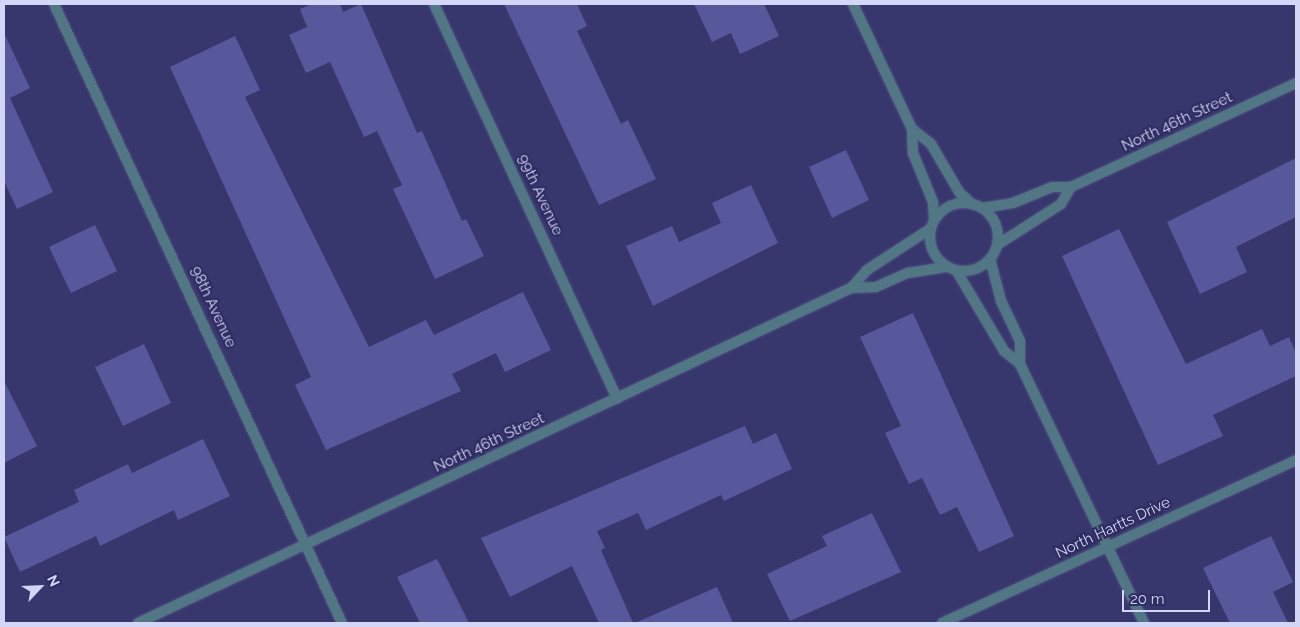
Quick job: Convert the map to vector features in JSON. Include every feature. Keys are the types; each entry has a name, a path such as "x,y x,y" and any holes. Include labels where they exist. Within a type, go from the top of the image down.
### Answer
{"street":[{"name":"98th Avenue","path":"54,4 309,545 342,623"},
{"name":"99th Avenue","path":"434,4 617,399"},
{"path":"853,4 912,129 913,154 933,202 932,251 951,268 1004,351 1020,364 1144,623"},
{"name":"North 46th Street","path":"982,208 1014,204 1052,187 1071,187 1296,83"},
{"path":"912,129 931,144 959,192 972,204 982,208 996,225 997,245 990,259 974,270 951,268"},
{"name":"North 46th Street","path":"997,245 1061,204 1071,187"},
{"path":"932,224 950,205 972,204"},
{"name":"North 46th Street","path":"138,623 309,545 851,288 867,270 932,224"},
{"path":"990,259 1001,301 1020,341 1020,364"},
{"name":"North 46th Street","path":"851,288 876,287 908,273 951,268"},
{"name":"North Hartts Drive","path":"942,623 1296,460"}],"building":[{"path":"312,4 340,4 343,12 361,4 417,133 422,131 462,221 466,219 484,256 435,279 393,189 402,185 377,131 364,137 330,62 306,73 289,35 307,27 300,9"},
{"path":"504,4 577,4 587,26 577,31 621,124 628,120 656,179 599,205"},
{"path":"694,4 764,4 779,36 740,54 731,33 712,42"},
{"path":"4,33 30,88 10,98 53,192 17,209 4,181"},
{"path":"235,36 260,90 245,97 369,347 426,320 434,335 523,292 551,350 505,372 496,353 452,374 461,391 326,450 295,385 311,377 170,67"},
{"path":"846,150 869,200 832,218 809,167"},
{"path":"1296,158 1296,217 1236,247 1247,272 1200,294 1167,222"},
{"path":"751,185 778,243 653,306 626,246 672,226 679,242 721,223 712,203"},
{"path":"95,225 117,271 71,293 49,247"},
{"path":"1119,229 1186,364 1262,329 1270,346 1289,337 1296,353 1296,376 1213,415 1223,436 1158,465 1062,256"},
{"path":"913,313 1014,536 979,552 957,507 940,515 922,478 909,484 885,433 901,426 860,337"},
{"path":"144,344 171,403 123,426 95,367"},
{"path":"4,381 37,446 4,463"},
{"path":"745,426 753,444 776,433 792,469 724,501 721,495 646,530 638,513 597,531 605,548 601,550 633,623 599,623 572,566 510,597 481,538"},
{"path":"203,439 230,496 178,520 174,510 100,546 96,536 20,572 4,537 79,502 74,490 128,464 132,473"},
{"path":"872,513 901,572 790,621 767,574 827,546 822,536"},
{"path":"1271,536 1293,582 1273,592 1288,623 1230,623 1203,568"},
{"path":"437,559 469,623 420,623 397,577"},
{"path":"717,587 733,623 635,623"}]}
